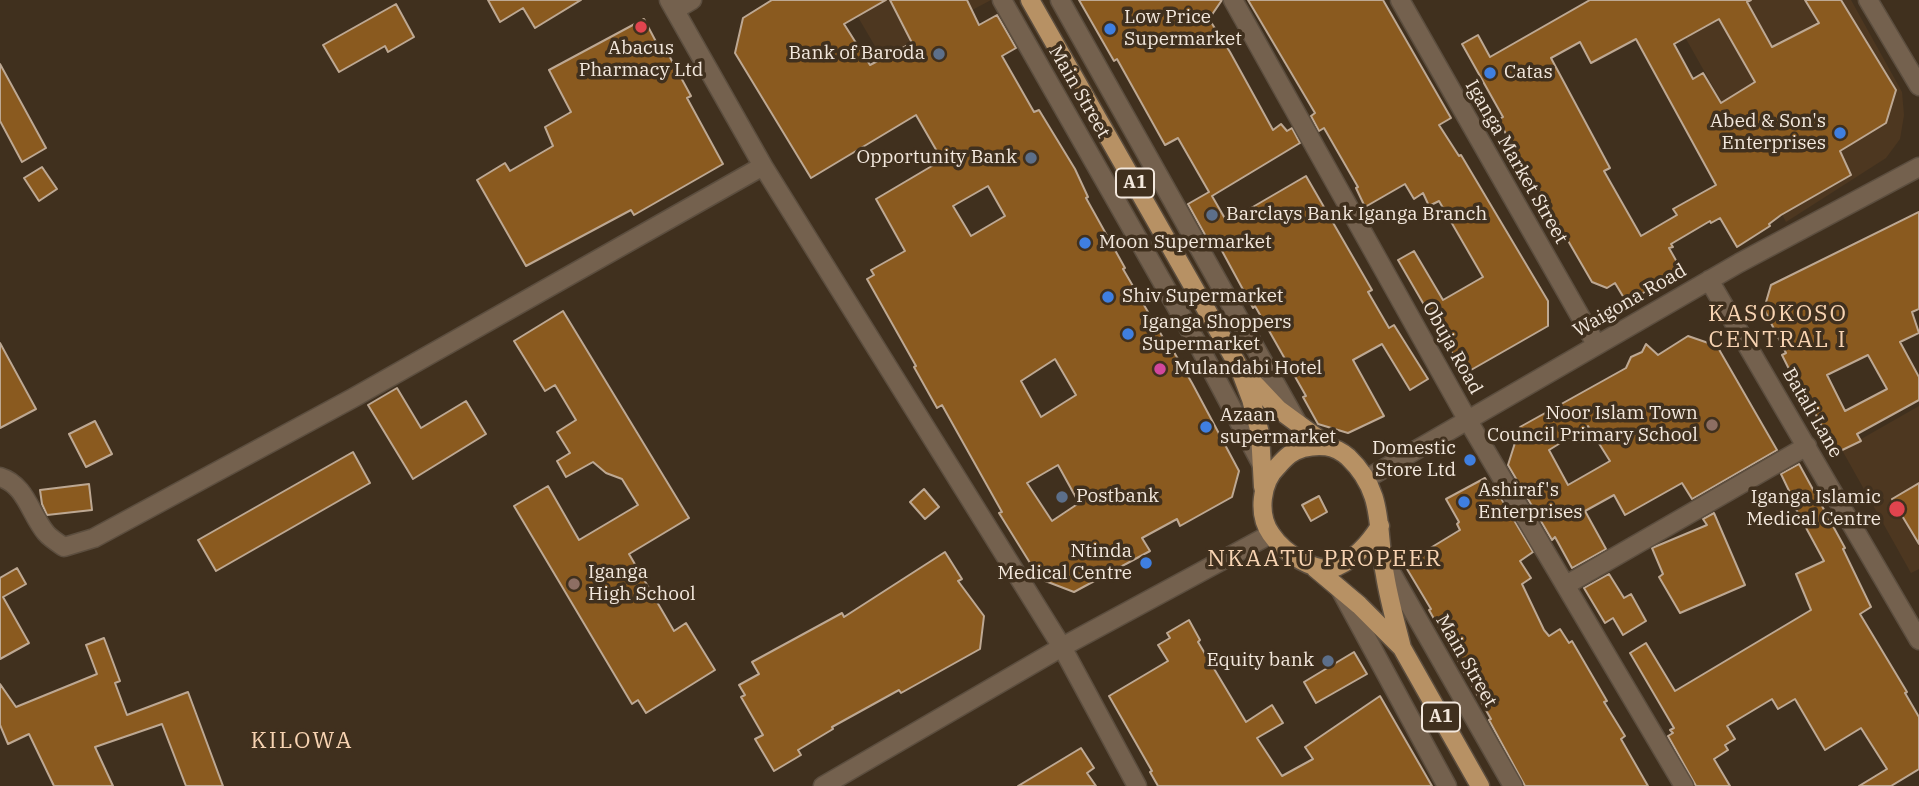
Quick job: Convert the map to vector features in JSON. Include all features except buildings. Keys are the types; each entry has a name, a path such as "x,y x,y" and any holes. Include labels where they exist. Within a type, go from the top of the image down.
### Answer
{"main road":[{"name":"Main Street","path":"1030,0 1239,367 1260,433 1263,505 1271,534 1298,559 1315,568 1339,587 1402,648 1480,786"},
{"name":"Main Street","path":"1239,367 1255,386 1298,424 1347,456 1366,479 1376,499 1381,526 1382,557 1402,648"},
{"path":"1263,487 1273,470 1293,451 1327,445"},
{"path":"1315,568 1337,567 1362,550 1381,526"}],"street":[{"path":"692,0 672,5 763,166 1062,647 1137,786"},
{"name":"Main Street","path":"1002,0 1201,350 1261,463"},
{"name":"Main Street","path":"1060,0 1298,424"},
{"name":"Obuja Road","path":"1233,0 1467,419 1684,786"},
{"name":"Iganga Market Street","path":"1400,0 1596,344"},
{"path":"1868,0 1919,86"},
{"path":"0,477 10,480 24,496 46,534 64,547 94,538 353,398 763,166"},
{"name":"Waigona Road","path":"1366,479 1596,344 1919,167"},
{"name":"Batali Lane","path":"1709,281 1919,640"},
{"path":"1566,585 1807,446"},
{"path":"823,786 1062,647 1271,534"},
{"name":"Main Street","path":"1382,557 1513,786"},
{"name":"Main Street","path":"1339,587 1447,786"}],"shaded area":[{"path":"848,0 991,0 882,58"},
{"path":"1664,0 1851,0 1902,92 1904,115 1900,139 1886,158 1786,222 1750,152"},
{"name":"Iganga Islamic Medical Centre","path":"1919,406 1919,569 1911,573 1842,450"}],"place":[{"name":"Abacus Pharmacy Ltd","path":"641,27"},
{"name":"Low Price Supermarket","path":"1110,29"},
{"name":"Bank of Baroda","path":"939,54"},
{"name":"Catas","path":"1490,73"},
{"name":"Abed & Son's Enterprises","path":"1840,133"},
{"name":"Opportunity Bank","path":"1031,158"},
{"name":"Barclays Bank Iganga Branch","path":"1212,215"},
{"name":"Moon Supermarket","path":"1085,243"},
{"name":"Shiv Supermarket","path":"1108,297"},
{"name":"Iganga Shoppers Supermarket","path":"1128,334"},
{"name":"Mulandabi Hotel","path":"1160,369"},
{"name":"Noor Islam Town Council Primary School","path":"1712,425"},
{"name":"Azaan supermarket","path":"1206,427"},
{"name":"Domestic Store Ltd","path":"1470,460"},
{"name":"Postbank","path":"1062,497"},
{"name":"Ashiraf's Enterprises","path":"1464,502"},
{"name":"Iganga Islamic Medical Centre","path":"1897,509"},
{"name":"Ntinda Medical Centre","path":"1146,563"},
{"name":"Iganga High School","path":"574,584"},
{"name":"Equity bank","path":"1328,661"}],"district":[{"name":"KASOKOSO CENTRAL I","path":"1778,327"},
{"name":"NKAATU PROPEER","path":"1325,559"},
{"name":"KILOWA","path":"302,741"}]}
